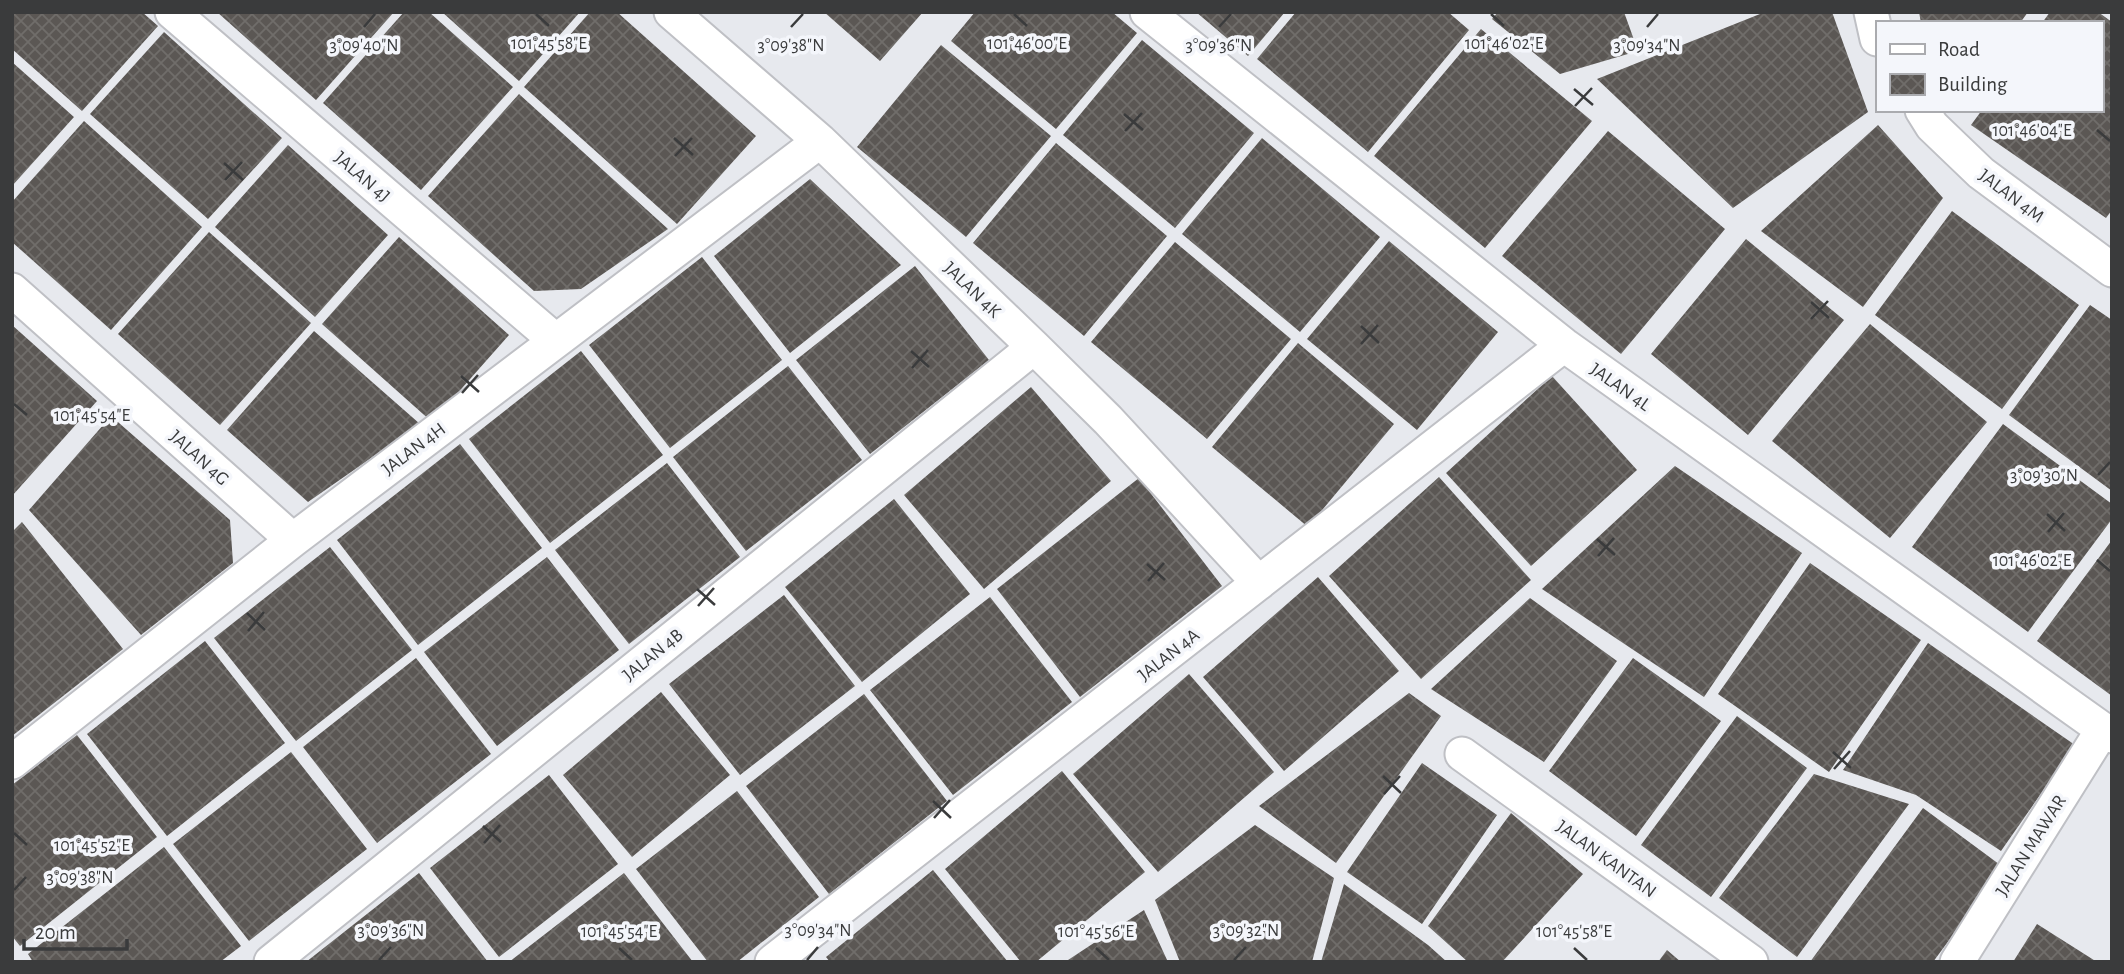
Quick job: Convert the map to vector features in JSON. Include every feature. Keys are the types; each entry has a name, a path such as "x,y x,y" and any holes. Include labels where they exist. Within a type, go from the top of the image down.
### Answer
{"street":[{"name":"JALAN 4J","path":"172,12 555,340"},
{"name":"JALAN 4K","path":"671,12 820,141 1034,346 1108,420 1259,583"},
{"name":"JALAN 4L","path":"1147,12 1564,345 2107,732"},
{"path":"1871,12 1876,35"},
{"name":"JALAN 4M","path":"1923,112 1932,126 1981,173 2112,270"},
{"name":"JALAN 4H","path":"12,762 293,540 820,141"},
{"name":"JALAN 4G","path":"12,290 293,540"},
{"name":"JALAN 4A","path":"772,962 1564,345"},
{"name":"JALAN 4B","path":"271,962 1034,346"},
{"name":"JALAN MAWAR","path":"1957,962 2107,732"},
{"name":"JALAN KANTAN","path":"1462,754 1751,962"}],"building":[{"path":"12,12 142,12 158,26 82,111 12,49"},
{"path":"217,12 394,12 316,100"},
{"path":"404,12 429,12 513,87 421,190 323,103"},
{"path":"442,12 580,12 519,81"},
{"path":"590,12 617,12 756,136 677,224 524,87"},
{"path":"824,12 923,12 880,61"},
{"path":"975,12 1112,12 1137,33 1056,129 951,41"},
{"path":"1196,12 1285,12 1248,56"},
{"path":"1296,12 1448,12 1469,30 1368,152 1257,59"},
{"path":"1498,12 1624,12 1638,51 1560,74 1492,19"},
{"path":"1765,12 1832,12 1868,112 1733,208 1597,79"},
{"path":"1919,12 2028,12 2021,21 1921,21"},
{"path":"2050,12 2098,12 2112,22 2112,210 2106,218 1971,125 1981,112 2103,112 2103,21 2043,21"},
{"path":"1481,29 1592,121 1485,248 1374,156"},
{"path":"164,32 282,138 208,219 90,114"},
{"path":"1142,40 1254,133 1175,228 1063,135"},
{"path":"941,45 1051,136 966,237 857,147"},
{"path":"12,62 74,117 12,186"},
{"path":"519,94 668,229 581,289 534,291 428,196"},
{"path":"84,121 202,227 111,330 12,242 12,202"},
{"path":"1878,125 1943,198 1863,307 1761,231"},
{"path":"1608,131 1725,229 1621,354 1502,256"},
{"path":"1262,138 1380,237 1300,332 1182,234"},
{"path":"1056,143 1167,236 1084,336 973,243"},
{"path":"288,145 388,235 315,317 215,227"},
{"path":"810,179 901,265 790,353 714,256"},
{"path":"1952,211 2079,305 2002,409 1875,315"},
{"path":"209,232 311,323 220,425 118,334"},
{"path":"399,237 509,335 432,422 322,324"},
{"path":"1746,239 1844,320 1748,435 1651,354"},
{"path":"1389,241 1498,332 1417,430 1307,339"},
{"path":"1175,242 1291,339 1207,439 1091,342"},
{"path":"702,257 782,360 670,448 589,345"},
{"path":"915,266 989,360 870,454 796,360"},
{"path":"2090,305 2112,320 2112,491 2009,415"},
{"path":"1870,324 1987,422 1890,538 1772,441"},
{"path":"12,325 97,401 12,496"},
{"path":"314,331 420,424 308,502 227,430"},
{"path":"1298,343 1394,424 1308,527 1212,447"},
{"path":"581,351 663,455 550,543 469,439"},
{"path":"788,366 862,460 746,551 673,457"},
{"path":"1552,376 1637,470 1531,566 1446,473"},
{"path":"1031,387 1111,481 984,589 904,495"},
{"path":"111,416 230,520 233,563 141,635 29,510"},
{"path":"2003,424 2112,504 2112,519 2028,632 1912,547"},
{"path":"460,444 542,548 418,645 337,540"},
{"path":"667,463 740,557 629,644 555,550"},
{"path":"1675,466 1802,553 1704,697 1542,589"},
{"path":"1439,477 1531,580 1421,679 1329,576"},
{"path":"1139,478 1222,586 1080,697 997,589"},
{"path":"894,499 970,594 862,682 785,587"},
{"path":"22,522 123,649 12,736 12,532"},
{"path":"2112,540 2112,696 2037,641"},
{"path":"330,547 412,650 296,741 214,638"},
{"path":"547,557 619,650 497,746 424,652"},
{"path":"1810,563 1921,640 1829,772 1718,694"},
{"path":"1318,577 1399,671 1284,771 1203,677"},
{"path":"784,595 855,686 740,775 669,684"},
{"path":"990,597 1072,702 953,795 870,690"},
{"path":"1530,598 1617,661 1544,762 1431,689"},
{"path":"205,641 285,743 167,836 87,734"},
{"path":"1928,643 2075,745 2001,851 1916,795 1843,770"},
{"path":"416,658 491,754 377,843 303,747"},
{"path":"1633,658 1721,721 1636,836 1549,771"},
{"path":"1189,674 1274,772 1158,872 1073,774"},
{"path":"661,692 730,775 632,857 563,775"},
{"path":"1409,693 1441,716 1336,863 1259,806"},
{"path":"864,694 947,801 829,894 746,786"},
{"path":"1737,716 1807,768 1711,897 1641,845"},
{"path":"77,735 157,837 20,946 12,936 12,785"},
{"path":"291,752 367,849 249,941 173,844"},
{"path":"1422,763 1497,815 1422,924 1347,872"},
{"path":"1062,771 1145,872 1036,962 1021,962 945,869"},
{"path":"1814,774 1909,804 1797,957 1719,898"},
{"path":"549,775 618,864 499,957 430,868"},
{"path":"737,791 819,897 737,962 708,962 636,869"},
{"path":"1923,808 2003,867 1933,962 1810,962"},
{"path":"1511,813 1583,874 1502,962 1468,962 1428,926"},
{"path":"1255,825 1334,878 1312,962 1180,962 1155,900"},
{"path":"164,847 241,946 220,962 33,962 28,954"},
{"path":"933,870 1008,962 830,962 826,957"},
{"path":"419,873 488,962 306,962"},
{"path":"624,873 693,962 509,962"},
{"path":"1344,884 1428,945 1447,962 1321,962"},
{"path":"1144,910 1168,962 1065,962"},
{"path":"2037,924 2097,962 2013,962"},
{"path":"1667,950 1681,962 1658,962"}]}
